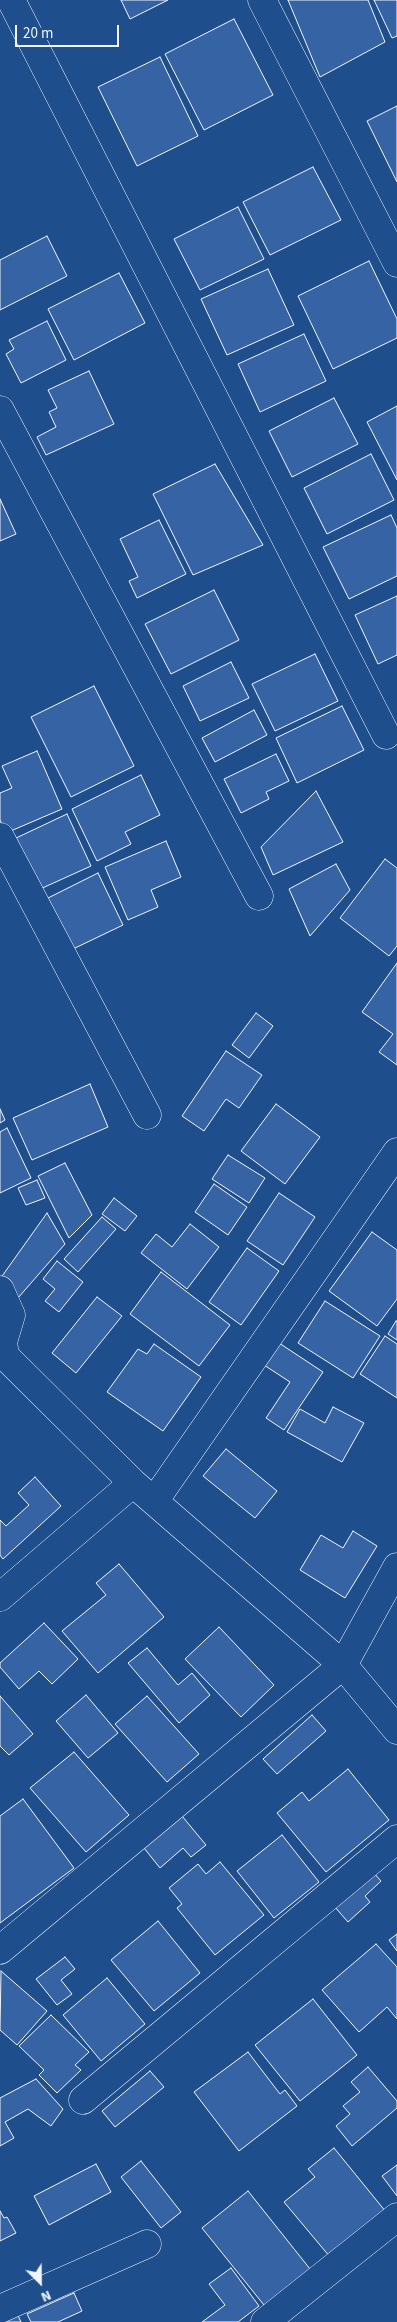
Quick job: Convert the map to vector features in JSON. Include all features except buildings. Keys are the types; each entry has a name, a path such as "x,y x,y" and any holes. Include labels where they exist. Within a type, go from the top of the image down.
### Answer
{"street":[{"path":"11,0 386,735"},
{"path":"262,0 397,263"},
{"path":"0,410 259,896"},
{"path":"0,836 147,1115"},
{"path":"155,1500 397,1152"},
{"path":"0,1290 11,1315 3,1342 5,1356 133,1483 155,1500 343,1665 397,1730"},
{"path":"0,1598 133,1483"},
{"path":"0,1950 343,1665 397,1568"},
{"path":"84,2100 397,1839"},
{"path":"265,2322 397,2217"},
{"path":"0,2309 147,2244"}]}
